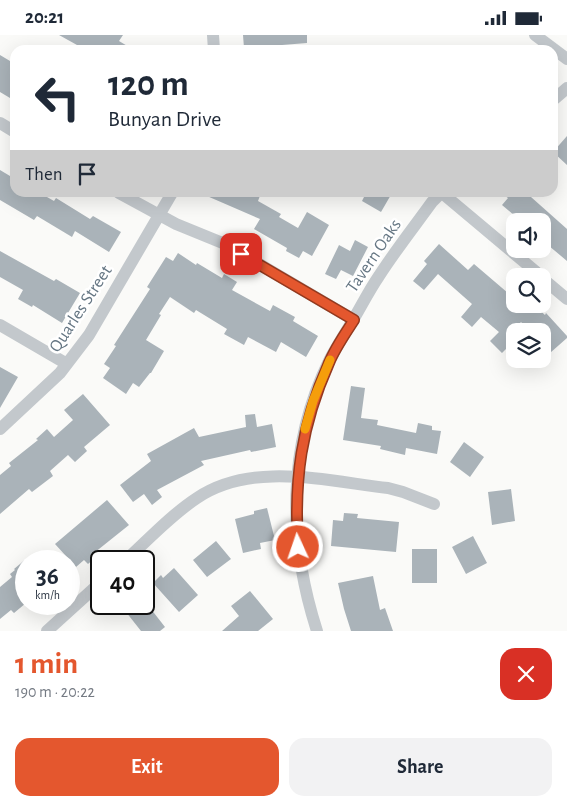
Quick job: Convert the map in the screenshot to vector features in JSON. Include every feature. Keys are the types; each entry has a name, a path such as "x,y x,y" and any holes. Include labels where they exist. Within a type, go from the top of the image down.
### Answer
{"street":[{"path":"535,35 548,45"},
{"path":"126,197 159,216 225,244 354,320"},
{"name":"Quarles Street","path":"0,429 37,396 67,364 89,335 170,197"},
{"name":"Tavern Oaks","path":"317,631 310,608 298,547 296,507 297,478 304,435 313,401 329,361 379,276 438,197"},
{"path":"447,197 531,268"},
{"path":"551,285 567,299"},
{"path":"0,325 67,364"},
{"path":"137,550 186,506 208,491 248,478 278,476 388,488 403,491 434,504"},
{"path":"47,631 90,592"}],"building":[{"path":"59,35 123,35 119,41 126,45 77,45"},
{"path":"243,35 307,35 307,43 244,45"},
{"path":"0,55 10,61 10,98 0,92"},
{"path":"567,136 567,165 558,157 558,146"},
{"path":"0,170 10,176 10,197 47,197 54,201 56,198 90,219 93,216 121,232 109,252 75,231 72,237 37,216 34,220 0,200"},
{"path":"209,197 260,197 258,201 281,214 279,217 298,228 307,212 329,225 312,256 303,251 299,258 286,251 287,248 254,229 260,219"},
{"path":"364,197 390,197 381,212 362,201"},
{"path":"507,197 531,197 549,213 511,213 502,205 508,198"},
{"path":"551,215 567,229 567,261 551,248"},
{"path":"355,240 368,247 353,276 341,270 336,279 325,274 339,245 350,251"},
{"path":"439,244 468,270 474,264 506,291 506,313 543,313 545,315 546,313 567,338 551,352 551,323 506,323 506,349 502,353 490,341 499,332 481,317 472,327 461,317 472,304 438,274 424,290 413,281 427,264 424,261"},
{"path":"0,251 80,293 62,323 33,305 32,307 18,299 23,290 0,277"},
{"path":"178,253 196,265 197,263 222,278 224,274 237,282 232,290 270,311 273,305 295,317 293,321 318,336 306,357 281,342 276,352 248,337 244,345 224,334 227,329 196,310 194,313 170,297 146,340 164,351 151,373 139,387 133,383 126,394 103,378 110,368 104,364 150,289 147,287 166,257 173,261"},
{"path":"0,367 18,377 0,408"},
{"path":"351,386 365,388 361,418 378,420 377,425 416,433 418,423 432,426 432,430 441,431 437,454 406,448 405,455 380,449 381,446 343,440"},
{"path":"83,394 110,425 84,447 87,451 75,462 68,455 50,471 53,476 32,492 29,489 0,514 0,475 11,466 9,463 38,440 36,439 47,429 54,437 73,420 64,410"},
{"path":"255,414 257,427 272,424 276,447 251,452 250,450 201,461 204,465 157,490 162,497 152,505 144,494 133,502 120,485 151,461 147,454 194,428 199,437 246,427 245,415"},
{"path":"464,442 484,457 470,477 450,462"},
{"path":"511,489 515,521 492,525 488,492"},
{"path":"107,500 129,525 98,550 90,550 90,562 88,564 84,560 80,564 80,550 60,550 55,544"},
{"path":"267,508 275,540 260,543 261,549 243,553 235,519"},
{"path":"344,513 358,514 357,518 399,522 396,552 331,546 333,520 343,521"},
{"path":"473,536 487,563 466,574 452,547"},
{"path":"216,541 231,559 207,577 193,560"},
{"path":"412,549 437,549 437,583 412,583"},
{"path":"174,568 198,595 179,612 155,585 155,581 161,575 163,578"},
{"path":"15,570 15,612 11,610 0,619 0,587 12,577 10,574"},
{"path":"373,576 380,610 385,608 393,631 351,631 338,583"},
{"path":"250,591 273,619 258,631 222,631 239,616 231,606"},
{"path":"155,614 165,627 160,631 141,631 128,615"}],"slow traffic":[{"path":"305,429 313,401 330,360"}],"route":[{"path":"241,254 354,320 329,361 313,401 304,435 297,478 298,547"}]}
